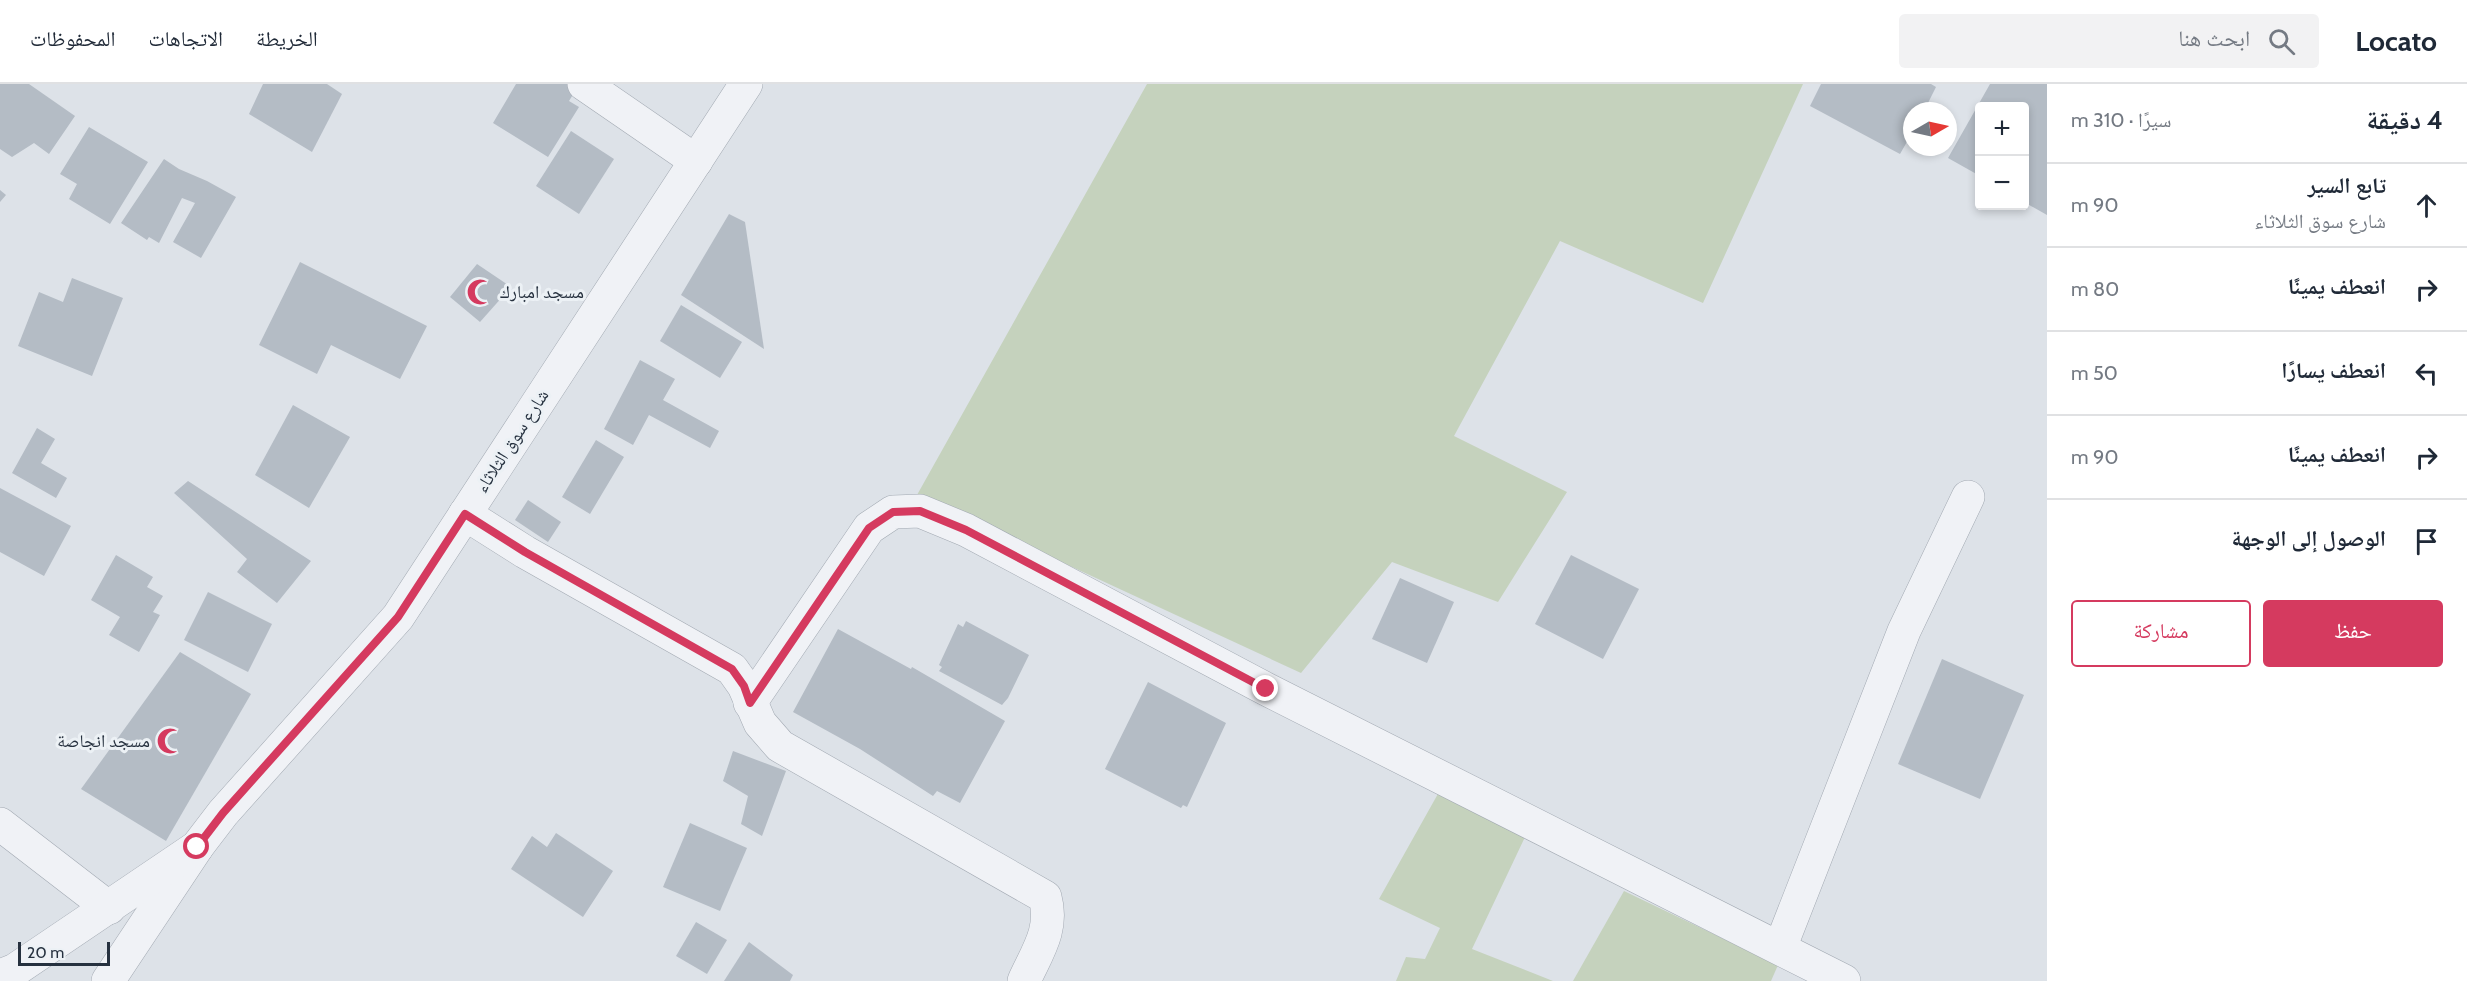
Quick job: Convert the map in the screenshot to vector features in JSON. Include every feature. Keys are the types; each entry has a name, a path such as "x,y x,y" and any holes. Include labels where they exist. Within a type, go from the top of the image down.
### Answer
{"street":[{"path":"584,84 696,161"},
{"name":"شارع سوق الثلاثاء","path":"0,976 15,970 197,847 223,813 398,617 746,84"},
{"path":"1780,948 1904,631 1968,497"},
{"path":"750,703 869,528 893,512 920,511 966,530 1266,689 1844,981"},
{"path":"465,514 525,552 732,669 744,686 760,723 780,746 1045,897 1050,913 1048,927 1024,981"},
{"path":"0,824 109,908"},
{"path":"108,981 197,847"}],"green space":[{"path":"1147,84 1803,84 1703,303 1560,241 1454,436 1567,492 1498,602 1392,562 1301,673 917,495"},
{"path":"1439,792 1525,837 1472,949 1553,981 1396,981 1406,957 1425,959 1440,928 1379,899"},
{"path":"1624,891 1778,965 1771,981 1573,981"}],"building":[{"path":"0,84 29,84 75,116 49,154 34,143 12,157 0,149"},
{"path":"263,84 327,84 342,94 312,152 249,114"},
{"path":"516,84 571,84 577,88 569,101 579,107 548,157 493,123"},
{"path":"1821,84 1931,84 1936,87 1928,102 1903,102 1903,149 1900,154 1810,106"},
{"path":"1990,84 2047,84 2047,215 2029,205 2029,102 1980,102"},
{"path":"1975,110 1975,173 1948,158 1957,156 1957,142"},
{"path":"89,127 148,162 110,224 69,199 77,184 60,174"},
{"path":"571,131 614,159 579,214 536,186"},
{"path":"164,159 179,169 236,197 201,258 173,242 195,203 182,198 159,243 149,237 147,240 121,223"},
{"path":"0,190 6,195 0,202"},
{"path":"729,214 745,222 764,349 681,295"},
{"path":"300,262 427,326 400,379 331,345 317,374 259,345"},
{"name":"مسجد امبارك","path":"477,264 511,287 480,322 450,297"},
{"path":"72,278 123,298 92,376 18,346 39,292 63,302"},
{"path":"681,305 742,342 720,378 660,341"},
{"path":"640,360 675,379 663,400 719,431 710,448 649,415 633,445 604,429"},
{"path":"293,405 350,437 309,508 255,475"},
{"path":"37,428 55,439 41,463 67,478 56,498 12,473"},
{"path":"596,440 624,457 590,514 562,497"},
{"path":"188,481 311,561 277,603 237,572 247,559 174,493"},
{"path":"0,488 71,526 44,576 0,552"},
{"path":"528,500 561,522 548,542 515,520"},
{"path":"116,555 153,577 147,587 163,596 153,612 160,615 139,652 109,635 120,617 91,600"},
{"path":"1571,555 1639,589 1603,659 1535,624"},
{"path":"1400,578 1454,602 1427,663 1372,639"},
{"path":"208,592 272,624 248,672 184,640"},
{"path":"966,621 1029,655 1008,698 1002,705 939,671 942,667 939,665 958,624 963,627"},
{"path":"838,629 911,669 912,667 1005,721 960,803 937,791 933,796 860,749 793,712"},
{"name":"مسجد انجاصة","path":"180,652 251,694 166,841 81,789"},
{"path":"1942,659 2024,695 1980,799 1898,764"},
{"path":"1148,682 1226,723 1187,807 1183,805 1181,808 1105,769"},
{"path":"733,751 786,771 762,836 741,824 748,796 723,781"},
{"path":"690,823 747,848 720,911 663,887"},
{"path":"556,833 613,871 583,917 511,869 532,836 547,847"},
{"path":"696,922 727,940 707,974 676,956"},
{"path":"749,942 793,975 790,981 724,981"}],"place":[{"name":"مسجد امبارك","path":"480,292"},
{"name":"مسجد انجاصة","path":"170,741"}],"route":[{"path":"197,847 223,813 398,617 465,514 525,552 732,669 744,686 750,703 869,528 893,512 920,511 966,530 1266,689"}]}
